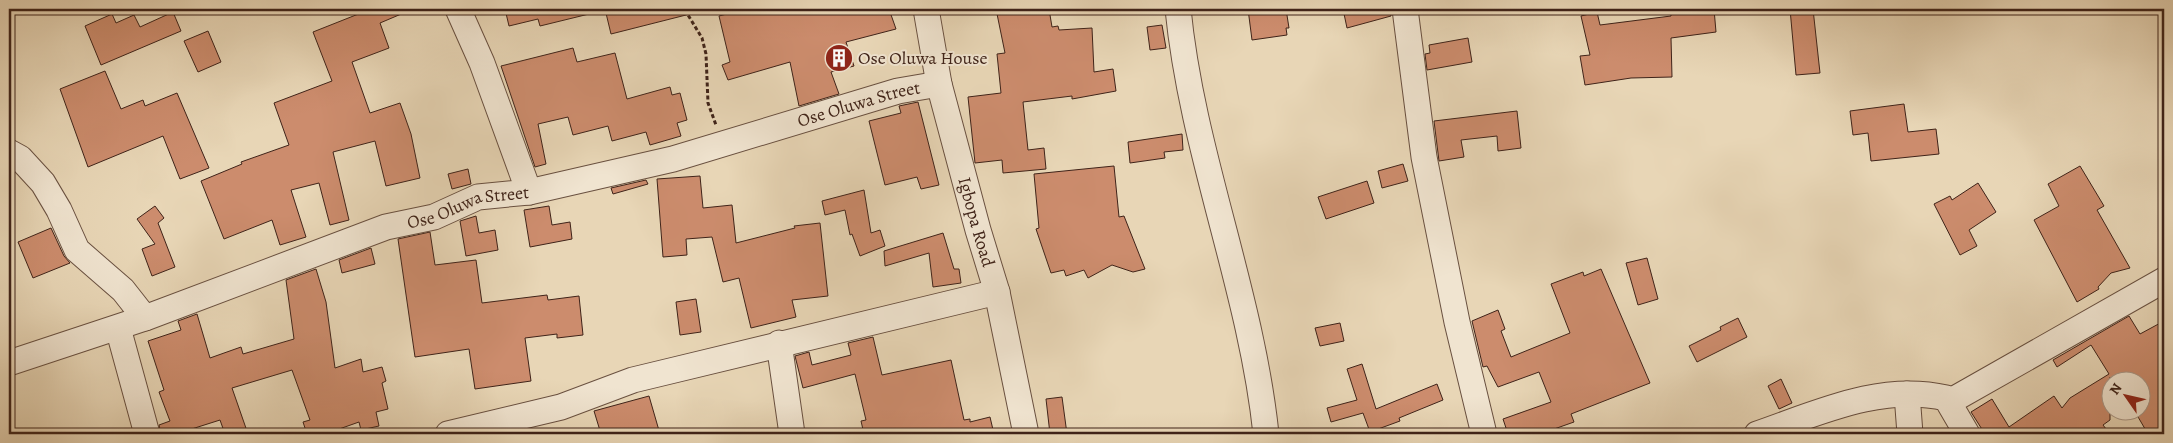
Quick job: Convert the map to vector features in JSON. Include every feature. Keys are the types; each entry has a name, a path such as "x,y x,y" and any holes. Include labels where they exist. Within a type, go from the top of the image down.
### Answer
{"street":[{"path":"458,9 482,64 529,192"},
{"name":"Igbopa Road","path":"926,9 939,84 978,230 997,292 1026,434"},
{"path":"1178,9 1182,49 1193,101 1258,368 1266,434"},
{"path":"1405,9 1424,158 1457,322 1484,434"},
{"name":"Ose Oluwa Street","path":"9,364 146,318 386,227 434,217 478,197 529,192 673,159 898,91 939,84"},
{"path":"9,152 20,158 43,183 59,210 77,250 122,290 146,318"},
{"path":"1949,402 2164,280"},
{"path":"448,434 561,407 633,380 779,343 997,292"},
{"path":"118,328 148,434"},
{"path":"779,343 792,434"},
{"path":"1907,394 1910,434"},
{"path":"1758,434 1855,400 1882,395 1907,394 1946,398 1967,434"}],"path":[{"path":"688,9 688,15 702,38 706,54 708,104 723,144"}],"building":[{"path":"371,9 413,9 380,23 389,48 352,62 370,113 400,103 411,134 420,178 386,186 375,141 333,152 349,220 330,225 319,183 291,190 306,237 280,245 272,220 224,239 201,181 242,164 241,162 289,145 274,103 332,81 313,32"},
{"path":"505,9 589,9 589,14 540,26 538,19 509,26"},
{"path":"605,9 690,9 690,14 611,34"},
{"path":"746,9 889,9 896,29 846,42 854,66 831,72 839,94 799,106 790,62 728,80 722,65 730,62 719,16"},
{"path":"996,9 1049,9 1052,27 1058,26 1059,30 1092,28 1094,72 1113,69 1116,91 1072,99 1072,96 1023,102 1028,150 1044,148 1046,169 1003,173 1002,160 975,163 968,97 1001,93 997,54 1005,53"},
{"path":"1248,9 1286,9 1289,28 1286,28 1287,35 1252,40"},
{"path":"1343,9 1391,9 1391,16 1347,28"},
{"path":"1714,9 1716,32 1671,38 1672,77 1631,78 1585,85 1580,56 1590,55 1581,16 1597,12 1600,25 1671,16 1671,12"},
{"path":"1790,9 1813,9 1820,73 1796,75"},
{"path":"173,12 181,31 101,65 85,26 112,14 116,23 134,15 140,27"},
{"path":"1162,25 1166,48 1150,50 1147,27"},
{"path":"208,31 221,62 198,72 184,41"},
{"path":"1468,38 1472,62 1427,70 1425,54 1430,53 1429,45"},
{"path":"573,48 577,62 615,53 627,99 670,87 672,95 680,93 687,120 677,123 681,136 650,145 646,132 612,141 608,126 573,135 568,117 538,124 546,164 535,167 501,66"},
{"path":"105,71 121,109 143,100 145,106 177,93 209,168 180,179 163,136 88,167 60,89"},
{"path":"918,102 939,185 921,189 917,177 885,185 869,121 901,113 899,106"},
{"path":"1904,104 1908,132 1936,129 1939,154 1871,161 1868,133 1853,135 1850,111"},
{"path":"1517,111 1521,148 1498,151 1497,136 1461,140 1464,157 1439,161 1434,121"},
{"path":"1182,134 1183,150 1164,152 1165,158 1130,163 1128,142"},
{"path":"1403,164 1408,181 1382,188 1378,171"},
{"path":"1114,166 1119,217 1124,216 1145,269 1133,272 1112,265 1088,278 1084,270 1066,276 1064,270 1051,273 1036,229 1039,228 1034,174"},
{"path":"2080,166 2104,206 2097,210 2130,268 2111,273 2098,287 2099,289 2077,302 2034,220 2059,206 2048,184"},
{"path":"468,169 471,184 452,189 448,174"},
{"path":"700,176 703,208 732,205 736,243 795,228 794,226 820,223 828,296 792,300 796,317 751,328 739,278 723,282 712,237 686,239 687,255 663,257 657,179"},
{"path":"646,180 648,184 613,194 611,188"},
{"path":"1367,181 1374,203 1326,219 1318,197"},
{"path":"1978,183 1996,212 1969,230 1977,246 1960,255 1934,204 1950,196 1952,200"},
{"path":"864,190 871,233 880,230 885,246 860,256 852,234 850,235 845,210 825,215 822,201"},
{"path":"155,206 164,218 158,223 175,267 152,276 142,249 155,244 137,219"},
{"path":"549,206 552,225 570,222 572,239 530,247 524,210"},
{"path":"476,216 479,233 495,230 498,250 466,256 460,221"},
{"path":"51,228 64,256 70,263 33,278 18,242"},
{"path":"430,232 435,265 476,260 482,303 547,295 548,300 579,296 583,335 557,338 557,334 525,338 531,381 475,389 469,349 415,357 398,239"},
{"path":"943,233 954,269 959,269 961,283 933,287 929,253 885,266 884,251"},
{"path":"371,248 375,264 342,273 339,260"},
{"path":"1647,258 1658,299 1638,305 1626,263"},
{"path":"316,269 326,302 335,368 361,359 363,372 382,367 386,381 382,383 388,409 376,412 379,426 361,430 359,422 325,434 307,434 303,422 310,420 292,370 232,388 248,434 225,434 220,420 176,434 161,434 159,425 170,421 159,392 164,390 148,341 181,330 178,321 197,314 210,358 241,347 243,354 294,339 286,280"},
{"path":"1601,269 1650,383 1571,414 1574,422 1540,434 1508,434 1503,419 1551,402 1539,372 1498,387 1487,366 1483,367 1472,321 1498,310 1505,329 1501,331 1511,357 1570,333 1551,284 1583,272 1584,276"},
{"path":"696,299 701,332 680,335 676,302"},
{"path":"2129,316 2140,334 2164,321 2164,434 2148,434 2140,420 2150,420 2150,370 2107,370 2091,345 2057,367 2053,360"},
{"path":"1738,318 1747,337 1697,362 1689,346 1721,330 1720,327"},
{"path":"1340,323 1344,341 1320,346 1315,328"},
{"path":"873,337 882,375 951,360 964,420 970,419 970,422 990,417 994,434 864,434 861,421 866,420 855,374 803,388 795,356 809,352 812,365 851,355 848,343"},
{"path":"1362,364 1376,409 1437,384 1443,400 1399,418 1400,421 1370,432 1363,413 1331,422 1327,408 1357,400 1347,369"},
{"path":"1781,379 1792,403 1779,409 1768,386"},
{"path":"2100,380 2100,420 2110,420 2103,425 2110,434 1985,434 1971,412 1992,399 2009,427 2054,396 2062,408 2070,398"},
{"path":"649,396 660,434 601,434 594,411"},
{"path":"1062,397 1067,434 1050,434 1046,399"}],"place":[{"name":"Ose Oluwa House","path":"839,58"}]}
